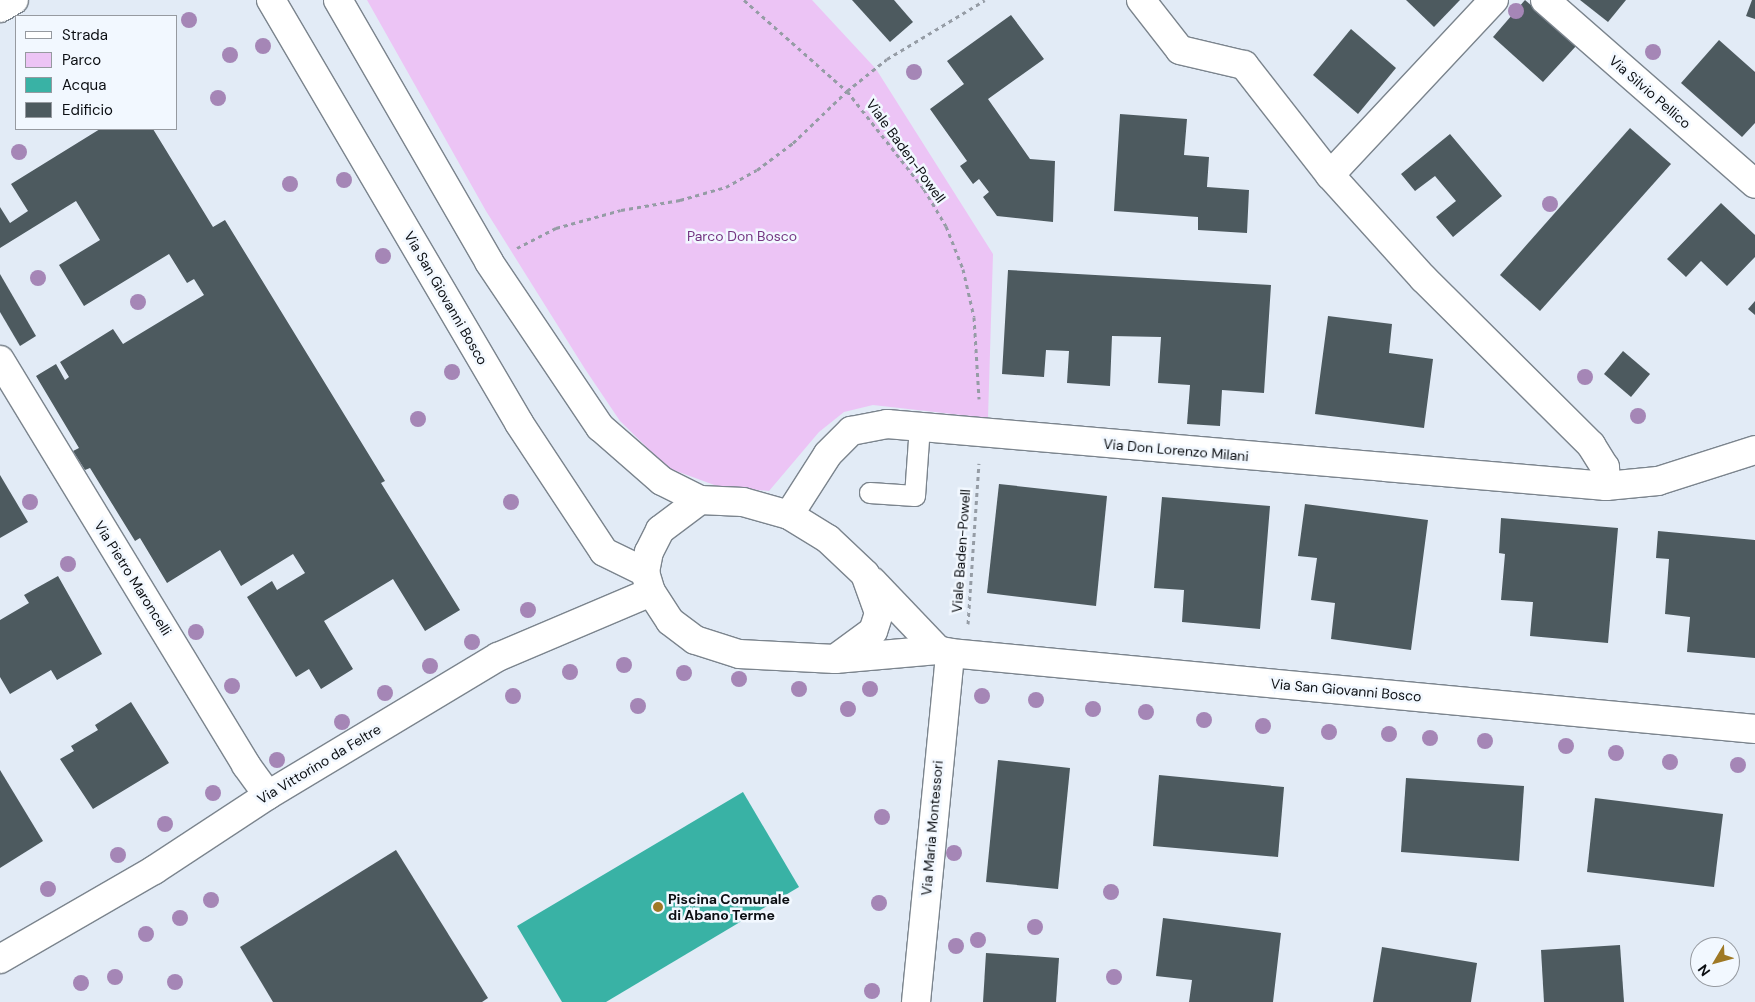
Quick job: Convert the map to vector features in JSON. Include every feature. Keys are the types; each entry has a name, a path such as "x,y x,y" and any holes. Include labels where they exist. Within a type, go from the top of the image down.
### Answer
{"street":[{"path":"0,8 14,0"},
{"name":"Via San Giovanni Bosco","path":"271,0 520,423 598,544 604,552 648,582 670,621 695,640 739,654 835,659 951,653 1755,729"},
{"path":"338,0 489,262 600,427 662,481 700,500 742,502 789,515 828,539 951,653"},
{"path":"1140,0 1180,50 1244,65 1330,174 1423,278 1591,445 1605,467 1606,486"},
{"path":"1330,174 1494,0"},
{"name":"Via Silvio Pellico","path":"1545,0 1755,184"},
{"name":"Via Pietro Maroncelli","path":"0,360 246,765 268,795"},
{"name":"Via Don Lorenzo Milani","path":"789,515 828,454 851,431 887,424 1606,486 1670,478 1755,450"},
{"path":"648,582 649,552 660,530 700,500"},
{"path":"835,659 873,631 879,613 865,574"},
{"name":"Via Vittorino da Feltre","path":"0,959 154,870 268,795 498,657 648,582"},
{"name":"Via Maria Montessori","path":"916,1002 951,653"}],"lane":[{"path":"870,493 915,496 920,427"}],"path":[{"name":"Viale Baden-Powell","path":"744,0 848,91 924,189 946,226 963,269 974,317 980,409"},
{"path":"489,262 556,228 621,210 680,200 726,187 757,170 793,143 848,91 887,59 985,0"},
{"name":"Viale Baden-Powell","path":"951,653 979,459"}],"green space":[{"name":"Parco Don Bosco","path":"367,0 812,0 876,69 993,254 988,418 873,405 844,412 819,432 769,491 717,486 668,468 620,421 585,369 486,211"}],"water":[{"name":"Piscina Comunale di Abano Terme","path":"743,792 799,887 606,1002 562,1002 517,926"}],"building":[{"path":"852,0 894,0 913,22 890,42"},
{"path":"1406,0 1460,0 1434,27"},
{"path":"1525,0 1577,45 1543,82 1493,37"},
{"path":"1580,0 1626,0 1608,22"},
{"path":"1752,0 1755,0 1755,19 1746,16"},
{"path":"1011,15 1044,59 988,99 1030,159 1055,161 1053,222 997,216 983,197 989,192 979,179 973,184 960,166 967,161 930,109 964,84 947,61"},
{"path":"1351,29 1396,68 1358,114 1313,75"},
{"path":"1719,40 1755,72 1755,123 1742,137 1681,83"},
{"path":"1120,114 1187,119 1184,155 1209,157 1207,187 1249,190 1247,233 1198,230 1198,217 1114,211"},
{"path":"1630,128 1671,164 1540,311 1500,275"},
{"path":"98,130 154,130 213,227 225,220 385,481 381,483 460,610 425,631 393,579 324,621 353,669 321,689 309,669 296,677 247,597 272,581 277,590 305,573 293,554 241,586 220,550 167,583 140,538 135,541 90,468 85,470 73,451 79,448 36,376 56,364 65,380 69,377 60,362 113,329 123,344 204,295 194,279 187,283 169,254 84,306 59,265 100,240 76,201 0,248 0,207 10,223 28,211 11,184"},
{"path":"1450,134 1502,196 1453,237 1436,217 1456,201 1435,176 1415,191 1401,174"},
{"path":"1721,203 1755,235 1755,257 1727,286 1701,261 1686,277 1667,259"},
{"path":"1008,270 1271,285 1264,393 1222,390 1220,426 1187,424 1190,385 1158,383 1161,337 1112,336 1110,386 1067,383 1069,351 1046,350 1044,377 1002,374"},
{"path":"0,274 36,336 20,346 0,312"},
{"path":"1755,301 1755,315 1748,309"},
{"path":"1328,316 1392,324 1389,353 1433,359 1424,428 1315,414"},
{"path":"1623,351 1650,374 1631,397 1604,374"},
{"path":"0,475 28,522 0,538"},
{"path":"999,484 1107,496 1096,606 987,593"},
{"path":"1162,497 1270,506 1260,629 1182,622 1184,590 1154,588"},
{"path":"1305,504 1428,520 1411,650 1331,639 1335,603 1311,600 1317,558 1298,556"},
{"path":"1501,518 1618,528 1608,643 1530,636 1533,602 1501,600 1505,554 1499,553"},
{"path":"1658,531 1755,540 1755,658 1687,652 1690,617 1665,614 1669,559 1656,558"},
{"path":"58,576 102,654 57,680 51,670 10,694 0,677 0,620 29,603 24,595"},
{"path":"131,702 169,763 93,809 60,759 74,751 71,746 98,730 95,725"},
{"path":"998,760 1070,768 1058,889 986,882"},
{"path":"0,770 43,841 0,868"},
{"path":"1159,775 1284,787 1278,857 1153,846"},
{"path":"1406,778 1524,786 1519,861 1401,852"},
{"path":"1595,798 1723,814 1714,887 1587,872"},
{"path":"396,850 488,998 482,1002 273,1002 240,947"},
{"path":"1163,918 1281,933 1273,1002 1189,1002 1192,980 1156,976"},
{"path":"1620,945 1624,1002 1544,1002 1541,950"},
{"path":"1382,947 1477,963 1471,1002 1373,1002"},
{"path":"986,953 1059,958 1056,1002 983,1002"}],"place":[{"name":"Piscina Comunale di Abano Terme","path":"658,907"}]}
